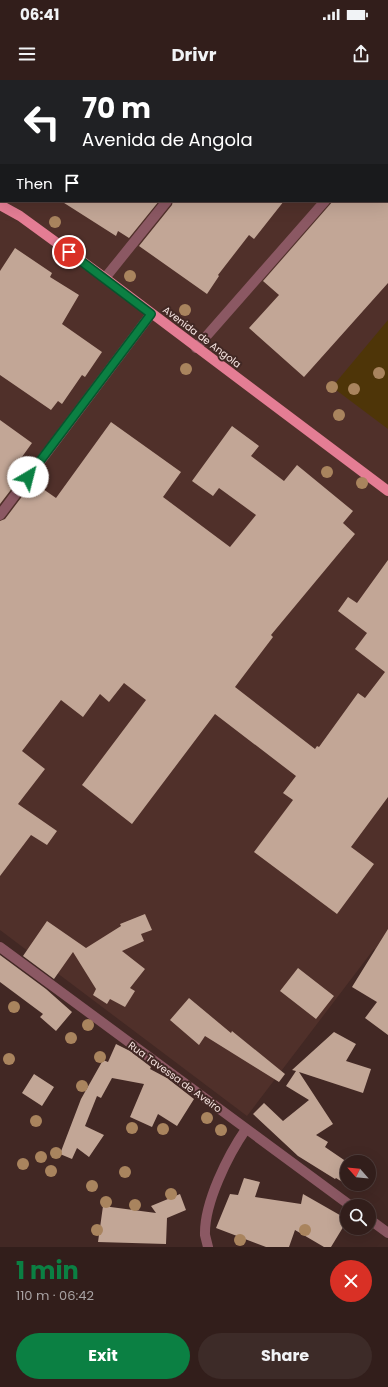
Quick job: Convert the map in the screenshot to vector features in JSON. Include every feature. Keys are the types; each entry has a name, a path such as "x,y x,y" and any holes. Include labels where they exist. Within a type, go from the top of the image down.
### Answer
{"main road":[{"name":"Avenida de Angola","path":"0,205 20,216 105,278 196,348 388,491"}],"street":[{"path":"105,278 166,202"},
{"path":"196,348 323,202"},
{"path":"0,515 151,314"},
{"name":"Rua Tavessa de Aveiro","path":"0,947 342,1199"},
{"path":"208,1247 205,1236 207,1216 218,1180 235,1145 246,1128"},
{"path":"376,1225 388,1234"}],"shaded area":[{"path":"0,202 388,202 388,958 374,949 247,1116 0,930"},
{"path":"388,320 388,429 332,387"}],"building":[{"path":"63,202 158,202 129,238 118,231 116,236"},
{"path":"173,202 283,202 254,239 249,235 218,275 219,276 207,294 139,246 172,205"},
{"path":"332,202 388,202 388,283 304,377 249,328 279,295 263,281"},
{"path":"15,248 52,273 50,277 79,295 62,324 102,352 85,377 82,375 62,404 58,401 51,410 0,375 0,271"},
{"path":"0,420 32,443 14,468 23,474 0,504"},
{"path":"111,422 181,472 163,497 230,547 256,515 219,488 213,496 192,481 232,426 259,446 251,456 284,481 297,465 353,511 343,523 355,534 271,635 273,637 235,687 315,749 317,746 319,747 358,693 365,698 385,672 355,649 367,633 338,611 348,597 357,603 388,560 388,797 351,847 374,864 337,914 254,852 293,800 283,793 296,776 215,714 132,824 82,785 146,700 124,683 109,702 100,694 83,717 61,700 22,751 45,769 18,804 57,831 47,845 31,835 0,876 0,521 5,519 33,482 56,498"},
{"path":"145,914 152,930 141,934 144,941 122,951 145,969 130,988 135,991 125,1007 110,999 107,1004 93,995 96,989 73,952 54,979 23,956 47,921 86,948 121,926 120,924"},
{"path":"388,929 388,1035 365,1018 377,1002 352,987"},
{"path":"0,955 46,989 72,1012 56,1031 40,1017 43,1014 0,982"},
{"path":"298,968 334,996 316,1019 280,991"},
{"path":"189,998 231,1033 232,1031 285,1074 279,1082 205,1036 199,1045 170,1020"},
{"path":"334,1032 356,1044 346,1061 371,1069 363,1093 299,1072 333,1124 316,1135 328,1142 325,1147 340,1157 340,1181 298,1156 253,1114 264,1103 283,1121 309,1100 286,1086 296,1071 292,1070"},
{"path":"116,1044 130,1051 151,1067 150,1069 167,1078 194,1099 177,1126 158,1114 152,1127 130,1117 144,1084 112,1078 101,1098 97,1096 85,1126 104,1135 89,1157 77,1148 72,1159 60,1154 81,1099 103,1060 108,1062"},
{"path":"34,1074 54,1087 42,1106 22,1093"},
{"path":"244,1178 260,1182 255,1197 301,1204 303,1194 340,1215 340,1232 331,1247 324,1247 295,1230 289,1247 266,1247 216,1228 230,1194 238,1195"},
{"path":"180,1194 186,1210 167,1218 166,1244 98,1242 103,1206 156,1213 151,1206"}],"route":[{"path":"28,477 151,314 69,252"}]}
